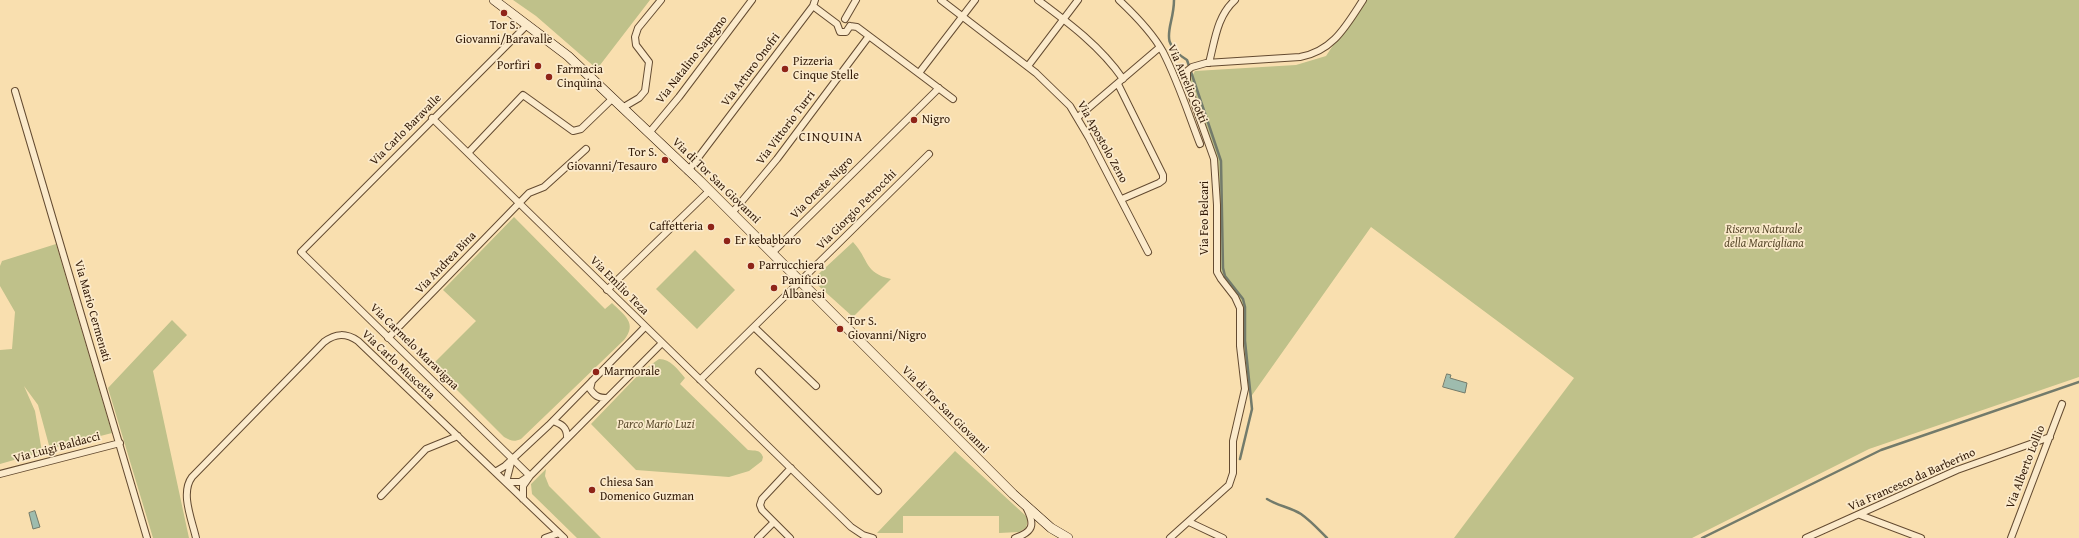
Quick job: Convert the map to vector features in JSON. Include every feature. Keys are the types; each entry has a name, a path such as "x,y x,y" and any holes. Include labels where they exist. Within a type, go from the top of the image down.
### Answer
{"street":[{"name":"Via di Tor San Giovanni","path":"494,0 568,56 709,190 1025,505 1051,528 1068,538"},
{"path":"622,108 639,98 645,91 649,62 636,45 635,37 638,28 660,0"},
{"name":"Via Natalino Sapegno","path":"649,133 752,0"},
{"path":"837,24 839,21 845,20 856,0"},
{"name":"Via Apostolo Zeno","path":"941,0 1028,66 1063,97 1078,117 1122,199 1148,252"},
{"path":"919,73 975,0"},
{"path":"1038,0 1064,18 1110,62 1123,79"},
{"path":"1028,66 1078,0"},
{"name":"Via Aurelio Gotti","path":"1119,0 1160,47 1179,89 1200,144"},
{"path":"1209,63 1223,14 1235,0"},
{"path":"1179,89 1188,85 1186,75 1188,69 1209,63 1300,57 1320,51 1336,38 1364,0"},
{"name":"Via Arturo Onofri","path":"688,170 814,3 837,24 838,30 846,32 850,26"},
{"name":"Via Arturo Onofri","path":"845,20 849,22 850,26"},
{"name":"Via Carlo Baravalle","path":"301,252 432,118 527,25"},
{"name":"Via Arturo Onofri","path":"850,26 857,27 953,99"},
{"name":"Via Vittorio Turri","path":"732,213 777,158 869,36"},
{"path":"1078,117 1160,47"},
{"path":"1118,84 1163,175 1163,180 1159,183 1122,199"},
{"name":"Via Feo Belcari","path":"1170,538 1227,488 1231,482 1233,441 1244,395 1245,382 1240,346 1239,304 1235,296 1220,279 1217,268 1217,205 1214,159 1188,85"},
{"name":"Via Oreste Nigro","path":"772,253 939,88"},
{"name":"Via Mario Cermenati","path":"15,91 147,538"},
{"path":"468,153 523,95 573,131 581,129 612,99"},
{"name":"Via Emilio Teza","path":"432,118 790,468 851,526 863,535 873,538"},
{"name":"Via Andrea Bina","path":"388,338 520,204 529,193 544,187 586,149"},
{"name":"Via Giorgio Petrocchi","path":"700,380 929,154"},
{"path":"607,290 709,190"},
{"name":"Via Carmelo Maravigna","path":"301,252 530,476"},
{"path":"495,472 552,421 645,327"},
{"path":"754,327 816,386"},
{"name":"Via Carlo Muscetta","path":"196,538 187,497 187,484 332,336 350,336 358,341 564,538"},
{"path":"523,498 523,486 530,476 567,437 662,343"},
{"path":"759,372 878,491"},
{"path":"592,381 590,389 595,396 607,398"},
{"name":"Via Alberto Lollio","path":"2011,538 2062,404"},
{"path":"552,421 564,427 567,432 567,437"},
{"path":"381,496 426,449 458,436"},
{"name":"Via Francesco da Barberino","path":"1806,538 1860,515 1957,470 2050,437"},
{"name":"Via Luigi Baldacci","path":"0,474 120,443"},
{"path":"512,458 506,482 520,482 530,476"},
{"path":"790,468 762,500 760,505 762,510 790,538"},
{"path":"1015,538 1026,534 1031,528 1032,520 1025,505"},
{"path":"1860,515 1921,538"},
{"path":"758,538 774,522"},
{"path":"1189,522 1224,538"},
{"path":"545,538 559,533"}],"green space":[{"path":"513,0 650,0 597,69 536,16"},
{"name":"Riserva Naturale della Marcigliana","path":"1363,0 2079,0 2079,377 1869,449 1692,538 1454,538 1574,378 1371,227 1250,398 1242,338 1241,302 1221,277 1218,250 1218,160 1190,80 1195,71 1296,65 1326,56"},
{"path":"514,217 605,309 612,303 621,311 630,324 630,329 624,340 521,439 514,441 504,437 432,365 476,321 443,290"},
{"path":"853,242 871,269 882,276 891,279 853,317 812,280"},
{"path":"56,244 112,433 50,449 38,405 24,386 35,411 42,452 0,464 0,350 12,349 15,312 0,286 0,266 2,261"},
{"path":"695,250 735,290 697,329 656,289"},
{"path":"172,320 187,335 153,371 189,538 153,538 108,388"},
{"name":"Parco Mario Luzi","path":"659,359 663,359 674,365 685,378 680,384 748,450 757,451 760,453 763,457 762,461 749,471 729,477 636,470 591,424 642,371"},
{"path":"955,451 1026,516 1028,520 1026,528 1019,532 999,533 999,516 903,516 903,533 877,533"},
{"path":"546,469 545,476 549,486 601,538 577,538 532,494 531,484"}],"shaded area":[{"path":"1447,374 1451,375 1450,378 1467,383 1465,393 1443,387"},
{"path":"35,511 40,527 33,529 29,513"}],"waterway":[{"path":"1174,0 1169,40 1172,47 1187,60 1221,161 1223,268 1225,276 1243,299 1245,307 1245,341 1252,409 1240,459"},
{"path":"1702,538 1881,450 2079,382"},
{"path":"1267,499 1301,514 1327,538"}],"place":[{"name":"Tor S. Giovanni/Baravalle","path":"504,13"},
{"name":"Porfiri","path":"538,66"},
{"name":"Pizzeria Cinque Stelle","path":"785,69"},
{"name":"Farmacia Cinquina","path":"549,77"},
{"name":"Nigro","path":"914,120"},
{"name":"Tor S. Giovanni/Tesauro","path":"665,160"},
{"name":"Caffetteria","path":"711,227"},
{"name":"Er kebabbaro","path":"727,241"},
{"name":"Parrucchiera","path":"751,266"},
{"name":"Panificio Albanesi","path":"774,288"},
{"name":"Tor S. Giovanni/Nigro","path":"840,329"},
{"name":"Marmorale","path":"596,372"},
{"name":"Chiesa San Domenico Guzman","path":"592,490"}],"district":[{"name":"CINQUINA","path":"831,138"}]}
